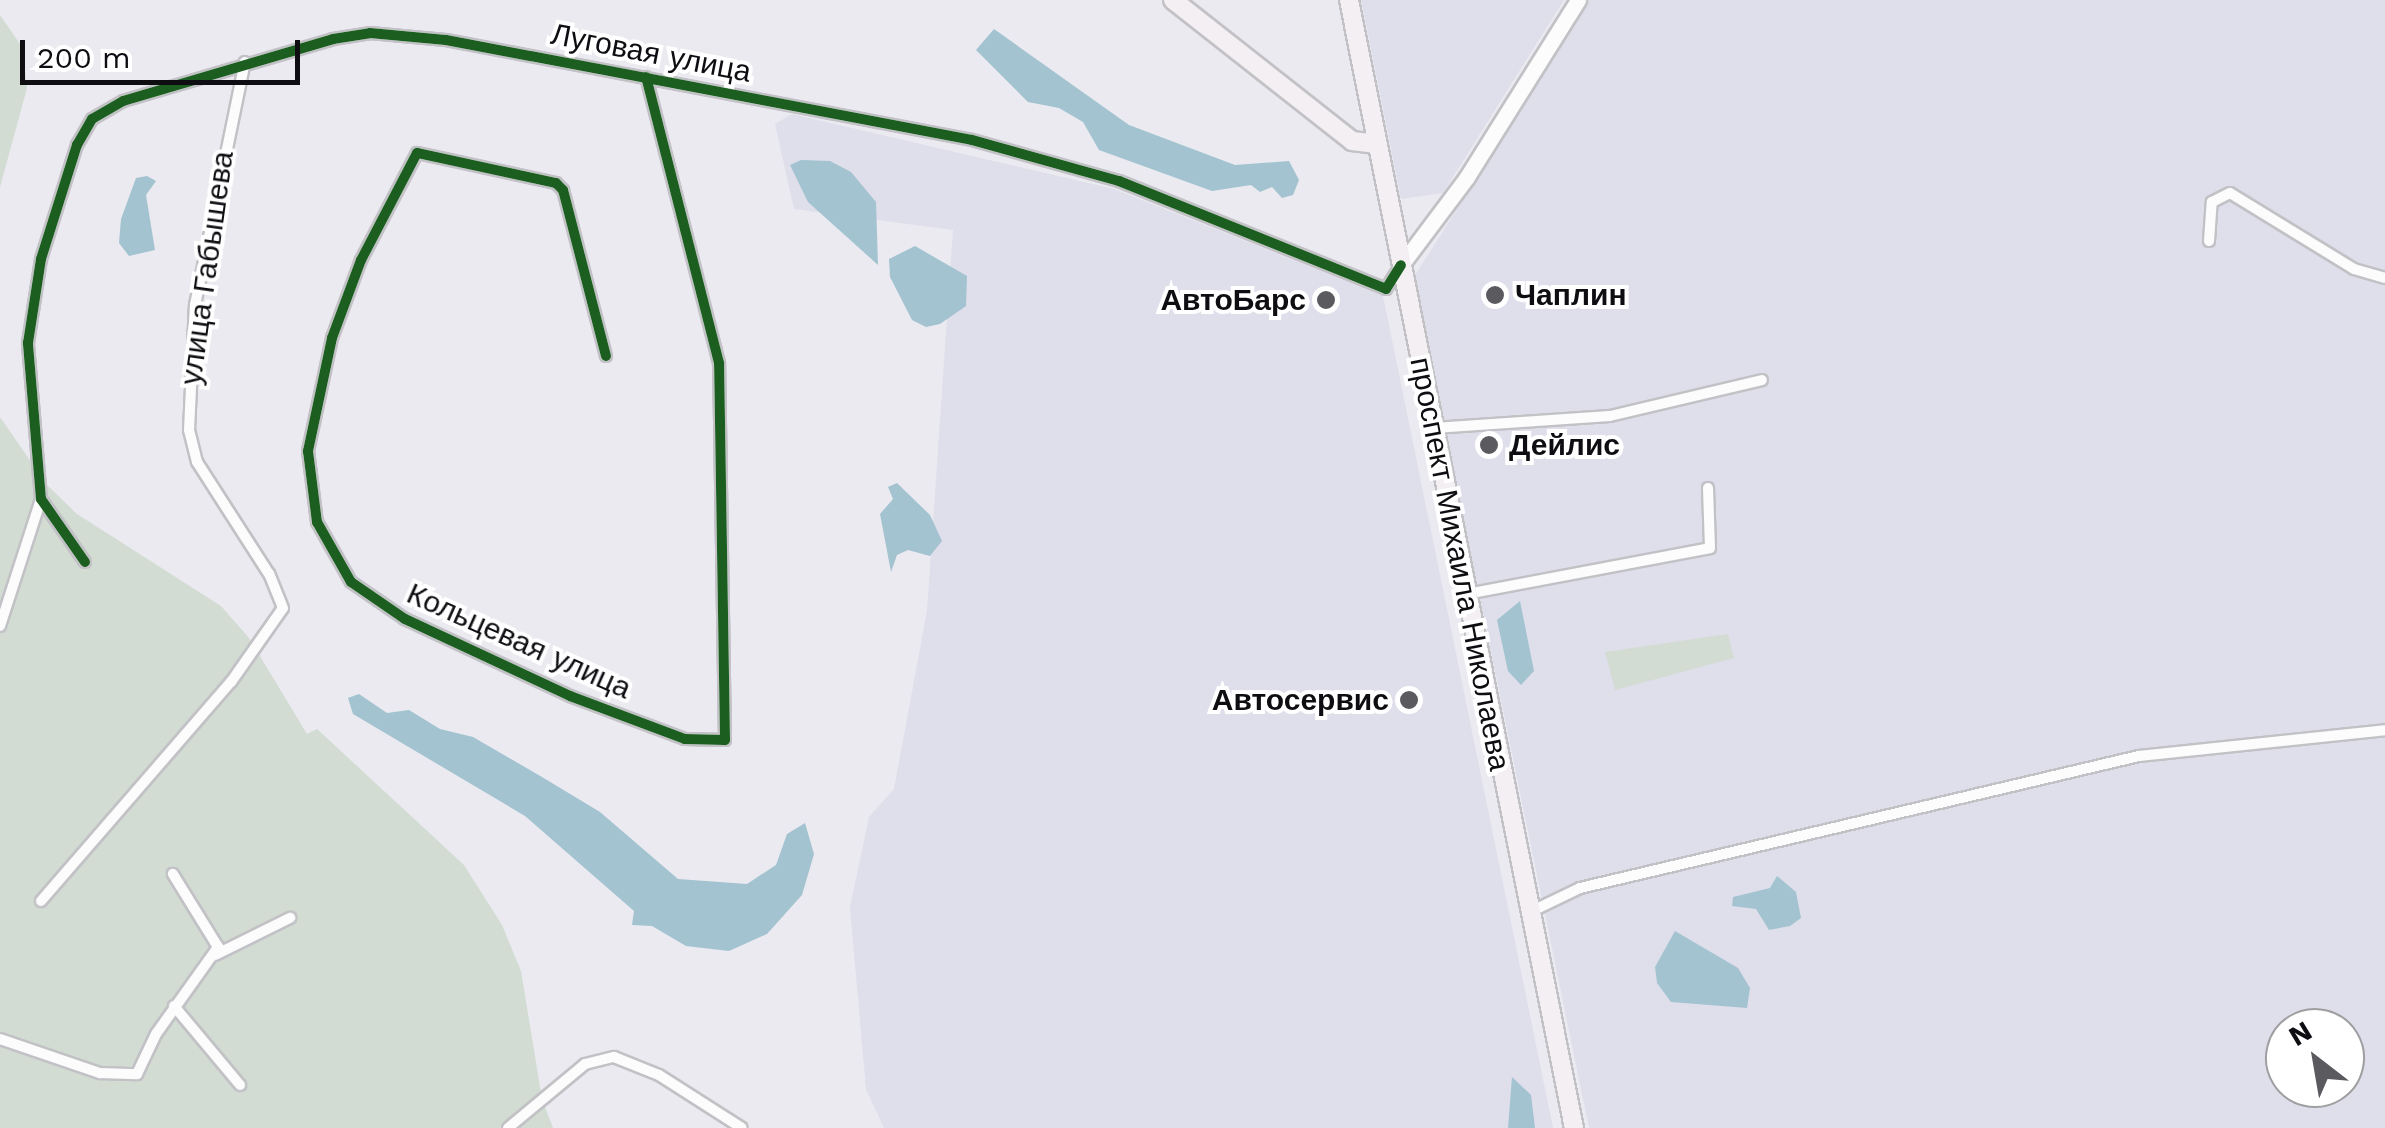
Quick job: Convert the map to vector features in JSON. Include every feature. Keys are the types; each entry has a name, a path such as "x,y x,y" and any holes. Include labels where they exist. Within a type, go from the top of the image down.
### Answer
{"main road":[{"path":"1173,0 1344,136 1377,144"},
{"name":"проспект Михаила Николаева","path":"1349,0 1574,1128"},
{"path":"1401,265 1447,207 1578,0"}],"street":[{"name":"Луговая улица","path":"41,499 28,343 41,259 77,145 101,111 245,62 333,39 407,34 646,77 1056,162 1386,289 1401,265"},
{"name":"улица Габышева","path":"40,901 232,682 284,608 270,574 197,462 187,398 195,305 245,62"},
{"name":"Кольцевая улица","path":"606,356 563,190 556,182 418,153 362,260 332,338 308,452 318,522 351,582 405,619 570,696 686,739 725,740 719,363 646,77"},
{"path":"2209,241 2209,209 2230,193 2354,269 2385,278"},
{"path":"1433,428 1610,416 1762,380"},
{"path":"1466,594 1710,548 1708,488"},
{"path":"41,499 85,562"},
{"path":"0,626 41,499"},
{"path":"1530,912 1580,888 2101,764 2354,728 2385,730"},
{"path":"172,874 217,941 214,955"},
{"path":"0,1039 130,1078 174,1006 214,955 290,918"},
{"path":"174,1006 240,1085"},
{"path":"508,1128 585,1064 614,1057 659,1076 742,1128"}],"shaded area":[{"path":"1361,0 1564,0 1443,193 1401,199"},
{"path":"1589,0 2385,0 2385,1128 1589,1128 1414,277"},
{"path":"0,15 22,47 27,88 0,187"},
{"path":"792,114 1114,189 1383,296 1553,1128 884,1128 866,1089 850,907 869,817 894,789 927,611 953,230 794,209 775,124"},
{"path":"0,417 47,485 77,514 221,606 249,638 307,734 317,729 464,865 502,925 521,971 542,1099 553,1128 0,1128"},
{"path":"1728,634 1734,658 1615,690 1605,652"}],"water":[{"path":"994,29 1129,125 1235,165 1289,161 1299,180 1293,195 1282,198 1272,187 1260,192 1251,185 1212,191 1099,150 1083,122 1059,108 1028,102 976,50"},
{"path":"801,160 830,161 851,172 876,202 878,265 808,202 790,165"},
{"path":"147,176 156,181 146,195 155,250 129,256 119,243 121,219 136,178"},
{"path":"915,246 967,276 966,306 940,324 926,327 912,320 890,277 889,259"},
{"path":"897,483 930,515 942,541 930,556 908,550 897,555 891,572 880,514 893,499 888,487"},
{"path":"1520,601 1534,671 1521,685 1508,671 1497,620"},
{"path":"359,694 387,713 409,710 440,729 473,737 542,777 600,812 678,879 747,884 776,865 787,834 805,823 814,854 802,895 767,934 729,951 686,946 652,926 632,925 634,911 525,816 353,714 348,698"},
{"path":"1777,876 1796,892 1801,918 1790,926 1769,930 1756,909 1732,906 1733,897 1770,888"},
{"path":"1675,931 1738,968 1750,988 1747,1008 1671,1002 1657,983 1655,967"},
{"path":"1512,1077 1531,1095 1535,1128 1508,1128"}],"cycle path":[{"path":"85,562 41,499 28,343 41,259 77,145 92,119 123,101 333,39 370,33 446,40 972,140 1119,181 1386,289 1401,265"},
{"path":"606,356 563,190 556,183 417,153 361,260 332,338 308,451 317,522 351,582 405,619 570,696 685,739 725,740 719,363 646,77"}],"place":[{"name":"Чаплин","path":"1495,295"},
{"name":"АвтоБарс","path":"1326,300"},
{"name":"Дейлис","path":"1489,445"},
{"name":"Автосервис","path":"1409,700"}]}
